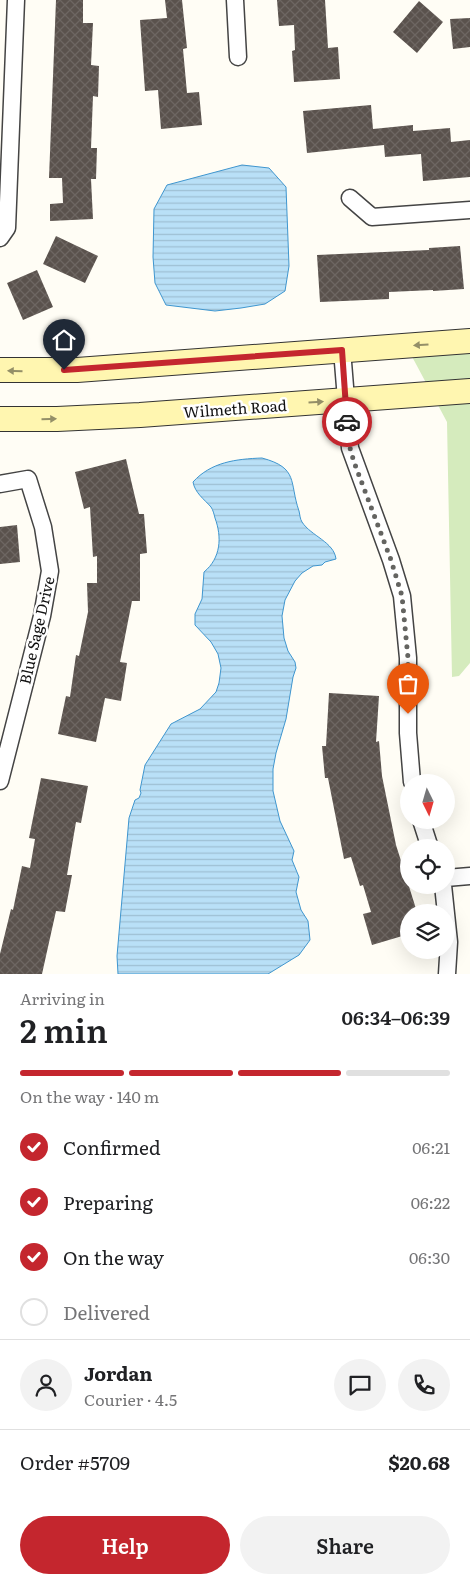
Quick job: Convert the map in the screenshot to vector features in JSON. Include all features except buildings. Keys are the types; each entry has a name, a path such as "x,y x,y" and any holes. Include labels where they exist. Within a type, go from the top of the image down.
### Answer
{"main road":[{"path":"0,370 77,370 470,341"},
{"name":"Wilmeth Road","path":"0,419 140,415 470,391"}],"street":[{"path":"1,238 7,228 16,0"},
{"path":"235,0 238,57"},
{"path":"350,198 372,217 470,210"},
{"path":"342,350 348,433 354,462 391,560 402,596 408,658 408,733 411,774"},
{"name":"Blue Sage Drive","path":"0,484 28,478 43,527 50,571 42,616 6,734 0,781"},
{"path":"455,877 470,876"},
{"path":"444,894 449,942 446,974"}],"green space":[{"path":"470,331 470,663 459,676 452,677 447,422 401,336"}],"water":[{"path":"242,165 269,168 286,187 289,266 285,291 265,304 241,308 215,311 166,305 155,283 153,257 154,209 167,185"},
{"path":"262,458 282,466 291,477 301,521 331,548 336,559 325,562 322,565 313,566 302,573 295,581 285,600 282,616 284,638 296,668 286,719 273,769 273,791 280,821 294,851 292,860 299,877 296,892 301,910 308,921 310,940 299,955 268,974 118,974 117,956 129,818 135,800 139,798 141,793 145,765 171,724 200,709 216,692 219,683 221,668 218,654 211,642 195,625 195,614 202,599 204,572 217,554 219,532 212,508 198,493 193,482 200,475 216,466 243,459"}],"way so far":[{"path":"347,422 350,448 354,462 391,560 402,596 408,658 408,714"}],"route":[{"path":"64,370 342,350 347,422"}]}
